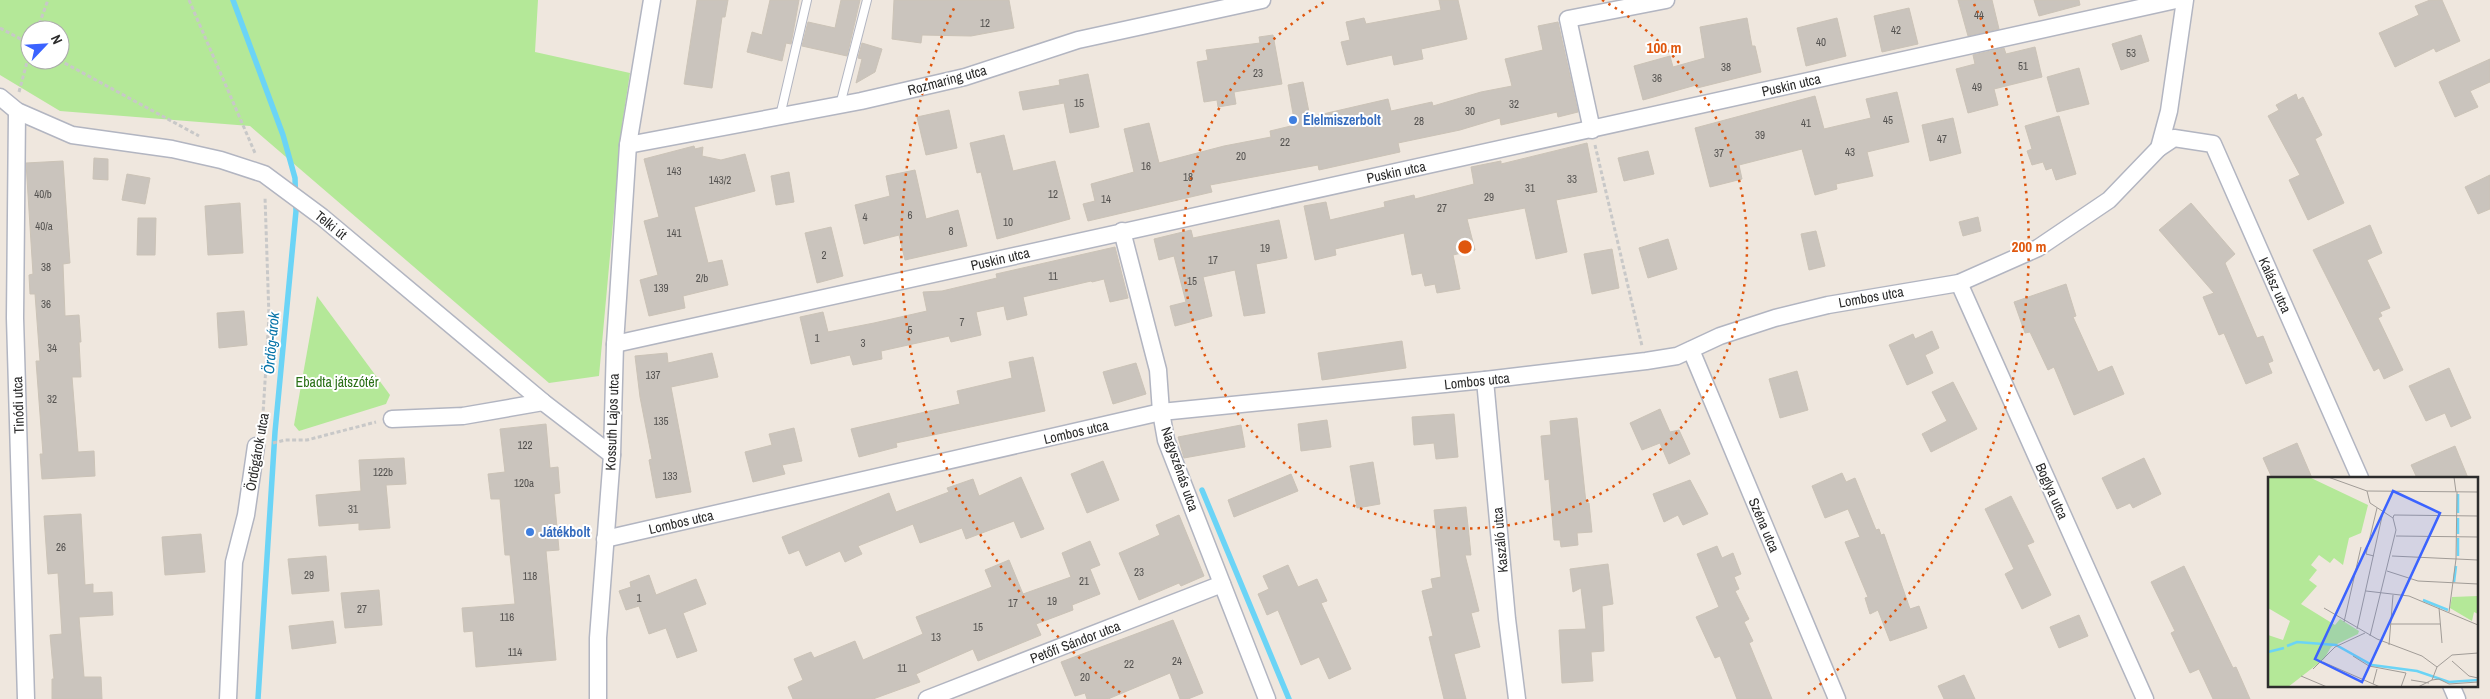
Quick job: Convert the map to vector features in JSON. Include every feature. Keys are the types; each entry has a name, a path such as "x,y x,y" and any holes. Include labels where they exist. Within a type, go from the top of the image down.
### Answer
{"street":[{"name":"Kossuth Lajos utca","path":"598,699 598,638 604,539 612,455 615,344 628,145 652,0"},
{"name":"Rozmaring utca","path":"628,145 840,105 966,77 1078,40 1262,0"},
{"path":"1592,130 1568,20 1666,0"},
{"name":"Puskin utca","path":"615,344 2176,0"},
{"name":"Lombos utca","path":"604,539 1161,412 1485,380 1677,356 1720,336 1819,307 1893,292 1959,283 2038,248 2109,200 2159,148 2169,112 2185,0"},
{"name":"Telki út","path":"0,98 17,112 72,134 172,149 221,160 264,174 283,186 322,217 542,402 612,455"},
{"name":"Tinódi utca","path":"17,112 15,318 26,699"},
{"name":"Kalász utca","path":"2159,148 2174,138 2213,144 2360,477"},
{"name":"Nagyszénás utca","path":"1122,232 1158,370 1161,412 1166,440 1267,699"},
{"name":"Boglya utca","path":"1959,283 2145,699"},
{"name":"Széna utca","path":"1691,350 1836,699"},
{"name":"Kaszáló utca","path":"1485,380 1507,619 1517,699"},
{"path":"392,419 463,416 542,402"},
{"name":"Ördögárok utca","path":"228,699 234,562 246,515 256,446"},
{"name":"Petőfi Sándor utca","path":"927,699 1222,584"},
{"path":"2451,686 2457,699"}],"lane":[{"path":"780,116 807,0"},
{"path":"840,105 866,0"}],"path":[{"path":"41,20 48,0"},
{"path":"189,0 264,174"},
{"path":"0,28 20,39"},
{"path":"70,66 205,140"},
{"path":"17,112 20,85 25,70"},
{"path":"1592,130 1646,361"},
{"name":"Ördögárok utca","path":"256,446 263,426 269,318 264,174"},
{"path":"285,440 307,440 392,419"}],"green space":[{"path":"0,0 538,0 535,52 630,73 622,125 599,376 549,383 250,126 60,111 0,75"},
{"name":"Ebadta játszótér","path":"317,296 390,395 386,404 299,431 294,425"}],"building":[{"path":"697,0 728,0 725,17 722,17 712,88 684,84"},
{"path":"770,0 799,0 791,44 786,43 782,61 747,52 752,32 762,35"},
{"path":"841,0 860,0 847,56 802,46 808,22 835,28"},
{"path":"894,0 1009,0 1014,28 971,36 922,35 921,43 892,39"},
{"path":"1439,0 1458,0 1467,39 1421,49 1423,59 1394,65 1392,55 1347,65 1341,42 1350,40 1346,22 1364,18 1366,24 1441,10"},
{"path":"1958,0 1992,0 1999,29 1968,36"},
{"path":"2034,0 2079,0 2080,5 2039,16"},
{"path":"2430,0 2442,0 2460,41 2436,52 2434,48 2395,67 2379,33 2419,15 2415,6"},
{"path":"1909,8 1918,44 1882,52 1874,16"},
{"path":"1747,18 1752,46 1755,46 1761,72 1697,88 1696,85 1643,100 1634,66 1670,56 1673,67 1705,58 1700,27"},
{"path":"1837,18 1846,56 1806,66 1797,28"},
{"path":"1558,22 1578,112 1558,117 1557,112 1501,125 1500,118 1460,130 1398,143 1400,152 1319,170 1318,165 1210,185 1212,192 1088,221 1083,204 1095,201 1091,184 1134,172 1124,129 1149,123 1159,163 1224,146 1271,137 1270,131 1295,125 1288,85 1303,82 1310,117 1388,99 1391,111 1432,102 1433,106 1481,92 1512,86 1505,59 1543,50 1538,26"},
{"path":"1273,35 1282,84 1234,92 1236,104 1218,107 1217,100 1204,102 1197,62 1208,60 1206,50 1260,43 1259,37"},
{"path":"2141,35 2149,61 2121,70 2112,44"},
{"path":"862,43 882,49 875,72 856,83 862,59 858,58"},
{"path":"2035,47 2042,77 1994,89 1998,105 1968,113 1956,69 1975,64 1973,55 2004,48 2006,54"},
{"path":"2490,59 2490,82 2470,91 2478,107 2455,117 2439,82"},
{"path":"2079,68 2089,104 2057,112 2047,77"},
{"path":"1088,74 1099,127 1070,133 1064,103 1023,110 1019,92 1060,85 1059,80"},
{"path":"1897,92 1909,142 1867,152 1873,176 1836,184 1837,189 1815,195 1802,149 1739,165 1742,179 1710,187 1695,128 1815,96 1824,129 1871,118 1866,99"},
{"path":"2296,94 2298,100 2303,97 2322,135 2315,139 2344,203 2308,220 2289,180 2300,175 2268,116 2279,110 2276,105"},
{"path":"949,110 957,148 926,155 917,117"},
{"path":"2059,116 2076,174 2056,180 2052,168 2046,170 2043,162 2032,165 2027,151 2032,149 2025,126"},
{"path":"1953,118 1961,153 1930,161 1922,125"},
{"path":"1004,135 1013,171 1055,161 1070,219 997,239 981,172 977,173 970,143"},
{"path":"1587,143 1597,192 1556,200 1567,252 1536,259 1525,208 1467,219 1475,250 1453,255 1460,289 1437,293 1435,284 1425,286 1422,273 1412,275 1404,233 1335,249 1336,255 1315,260 1304,206 1326,202 1330,220 1385,207 1384,202 1414,195 1415,199 1474,184 1471,167 1501,161 1501,164"},
{"path":"694,146 695,149 703,147 702,156 721,160 745,154 755,191 694,207 708,263 722,260 728,285 683,296 685,308 649,316 640,280 658,275 644,221 659,217 644,159"},
{"path":"1648,151 1654,174 1624,181 1618,158"},
{"path":"94,158 108,159 108,180 93,179"},
{"path":"63,161 70,263 63,264 65,316 79,315 81,342 79,342 81,377 72,377 78,452 94,451 95,476 42,479 40,454 43,454 36,361 40,361 35,294 30,294 29,275 33,274 26,163"},
{"path":"915,170 926,219 958,210 967,246 905,260 899,235 864,244 855,205 890,196 886,176"},
{"path":"789,172 794,202 776,205 771,176"},
{"path":"127,174 150,178 145,204 122,200"},
{"path":"2490,175 2490,209 2478,214 2465,187"},
{"path":"240,203 243,253 208,255 205,206"},
{"path":"2191,203 2235,254 2225,263 2257,338 2263,336 2273,361 2268,363 2272,373 2246,384 2224,333 2219,335 2203,297 2214,293 2159,230"},
{"path":"1978,217 1981,231 1963,236 1959,222"},
{"path":"138,218 156,218 155,255 137,255"},
{"path":"1279,220 1287,258 1256,264 1265,313 1244,316 1235,270 1203,277 1212,316 1175,326 1170,306 1186,302 1174,256 1159,260 1154,239 1191,230 1193,238"},
{"path":"2370,225 2382,253 2367,260 2390,308 2380,312 2382,316 2378,318 2403,370 2384,379 2379,368 2374,371 2313,250"},
{"path":"831,227 843,276 817,283 805,233"},
{"path":"1816,231 1825,266 1809,270 1801,234"},
{"path":"1668,239 1677,269 1648,278 1639,248"},
{"path":"1115,247 1128,298 1110,302 1104,279 1091,281 1023,297 1027,315 1007,320 1004,306 976,312 981,335 951,342 949,336 881,351 882,359 853,365 850,355 811,364 800,317 823,312 828,332 874,323 927,311 923,292 942,291 997,278 996,274"},
{"path":"1612,249 1619,288 1592,294 1584,254"},
{"path":"2066,284 2076,316 2073,317 2098,372 2112,366 2124,394 2074,415 2054,367 2048,370 2030,332 2025,333 2014,302"},
{"path":"244,311 247,345 219,348 217,313"},
{"path":"1932,331 1939,348 1925,355 1933,373 1907,385 1889,345 1913,334 1915,339"},
{"path":"1402,341 1406,368 1322,380 1318,353"},
{"path":"667,353 668,363 712,353 718,377 671,387 691,492 656,498 649,460 652,459 640,397 635,356"},
{"path":"1033,357 1045,411 896,443 897,447 859,457 851,429 960,404 957,391 1012,378 1009,362"},
{"path":"1136,363 1146,394 1113,404 1103,372"},
{"path":"2449,368 2471,418 2451,427 2445,413 2426,421 2409,386"},
{"path":"1797,371 1808,410 1780,418 1769,379"},
{"path":"1953,382 1977,429 1931,452 1922,434 1947,421 1932,392"},
{"path":"1660,409 1670,432 1679,430 1690,454 1669,464 1660,443 1642,450 1630,423"},
{"path":"1454,414 1458,457 1436,459 1434,443 1414,445 1412,417"},
{"path":"1577,418 1586,503 1589,503 1592,532 1577,533 1578,545 1561,547 1560,540 1554,540 1549,479 1545,480 1541,436 1551,435 1550,421"},
{"path":"1327,420 1331,447 1301,451 1298,424"},
{"path":"546,424 550,468 558,467 560,493 554,494 559,550 546,551 556,660 476,667 473,631 464,632 462,608 515,604 510,555 505,555 500,499 491,499 488,474 505,472 500,429"},
{"path":"1241,425 1245,447 1184,458 1178,437"},
{"path":"794,428 802,461 782,465 785,474 753,482 745,452 772,445 769,434"},
{"path":"2297,443 2312,477 2272,477 2263,458"},
{"path":"2455,446 2468,477 2417,477 2411,465"},
{"path":"404,458 406,484 386,485 390,528 359,530 359,523 319,526 316,495 361,491 359,460"},
{"path":"2144,458 2161,494 2133,508 2130,503 2117,509 2102,478"},
{"path":"1103,461 1119,500 1087,513 1071,474"},
{"path":"1373,462 1380,504 1357,508 1350,466"},
{"path":"1842,473 1846,482 1855,478 1876,530 1879,529 1881,535 1884,534 1910,609 1919,606 1927,628 1890,641 1878,610 1870,614 1865,598 1868,597 1845,542 1860,537 1848,509 1825,518 1812,486"},
{"path":"1291,474 1298,491 1234,517 1228,500"},
{"path":"1021,477 1044,529 1021,538 1014,521 966,539 962,528 920,543 913,524 858,546 862,554 845,562 840,551 806,566 799,550 789,554 782,537 889,493 896,512 949,492 947,488 973,479 979,496"},
{"path":"1690,480 1708,514 1683,525 1678,515 1664,522 1653,494"},
{"path":"2011,496 2034,542 2027,545 2051,595 2022,609 2005,574 2014,569 1985,509"},
{"path":"1466,507 1471,555 1465,555 1479,611 1471,613 1480,647 1454,654 1466,699 1444,699 1429,637 1433,636 1422,591 1433,588 1431,579 1441,577 1434,510"},
{"path":"81,514 85,585 93,584 93,593 112,592 113,615 79,617 84,677 101,677 102,699 52,699 52,679 54,679 50,635 62,634 58,573 48,574 44,516"},
{"path":"1179,515 1204,576 1181,586 1179,583 1139,600 1119,553 1160,535 1156,525"},
{"path":"201,534 205,572 165,575 162,537"},
{"path":"1090,541 1100,565 1090,569 1100,594 1072,605 1073,610 1036,624 1041,635 978,661 973,649 916,674 920,682 873,699 793,699 788,687 803,680 794,659 811,652 814,658 855,641 863,660 923,634 916,617 992,587 985,570 1009,560 1023,594 1071,577 1062,553"},
{"path":"1717,546 1722,558 1733,553 1741,574 1734,577 1739,589 1735,591 1749,619 1744,622 1753,641 1749,643 1772,699 1737,699 1720,656 1715,658 1696,617 1719,607 1697,554"},
{"path":"326,556 329,591 292,594 288,559"},
{"path":"1608,564 1613,604 1602,606 1604,651 1591,652 1593,681 1562,683 1559,630 1586,629 1581,588 1573,592 1570,569"},
{"path":"1288,565 1298,587 1317,579 1327,601 1321,603 1351,669 1329,679 1319,657 1301,665 1278,610 1267,615 1258,594 1269,589 1263,576"},
{"path":"2184,566 2233,668 2236,667 2250,699 2213,699 2199,669 2190,673 2171,633 2175,631 2151,582"},
{"path":"649,575 656,595 696,579 706,604 683,613 697,651 677,658 666,628 649,634 639,606 626,610 619,591 631,587 630,582"},
{"path":"379,590 382,625 345,628 341,593"},
{"path":"2079,615 2088,636 2059,648 2050,627"},
{"path":"1173,620 1203,693 1188,699 1180,699 1170,673 1108,699 1087,699 1085,693 1075,696 1061,662"},
{"path":"333,621 336,643 292,649 289,626"},
{"path":"1964,675 1975,699 1944,699 1938,686"}],"waterway":[{"name":"Ördög-árok","path":"233,0 283,135 295,178 296,211 275,432 258,699"},
{"path":"1202,490 1289,699"}],"place":[{"name":"Élelmiszerbolt","path":"1293,120"},
{"name":"Játékbolt","path":"530,532"}]}
